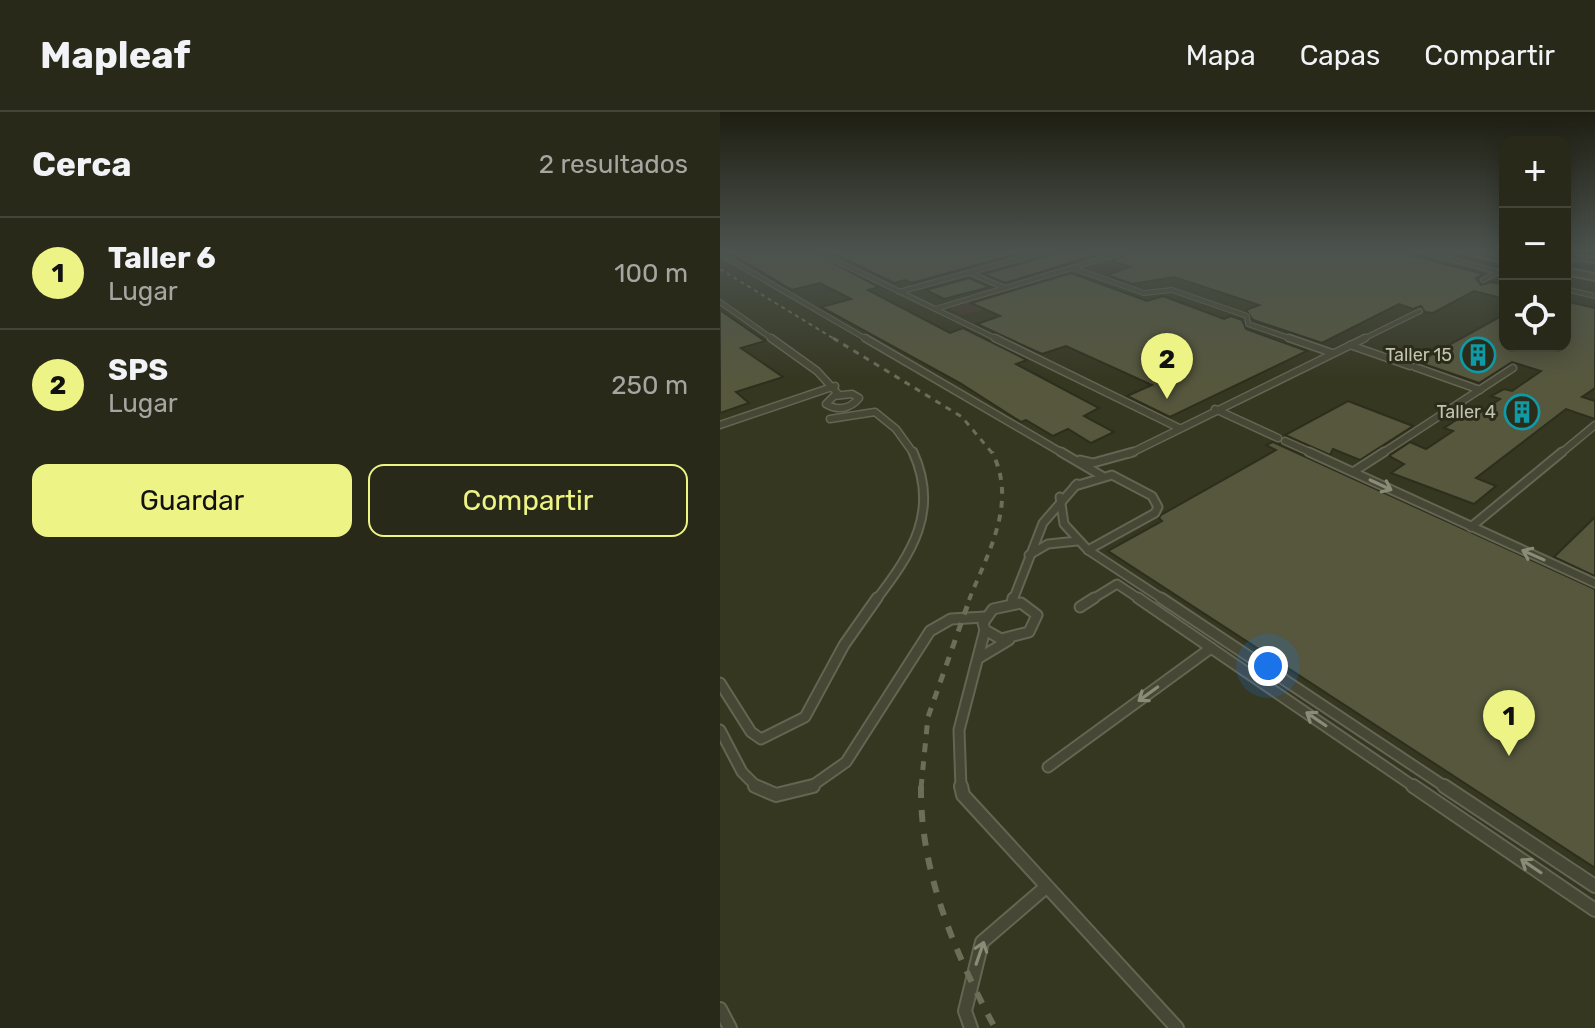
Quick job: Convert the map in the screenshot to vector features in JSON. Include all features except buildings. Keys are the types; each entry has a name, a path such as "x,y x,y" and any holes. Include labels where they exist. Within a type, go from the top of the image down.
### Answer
{"lane":[{"path":"787,293 1102,476"},
{"path":"901,293 1179,428"},
{"path":"934,309 989,293"},
{"path":"1180,293 1247,316 1248,324 1332,353"},
{"path":"720,302 763,330 835,386 839,395"},
{"path":"1012,603 1047,513 1091,468 1127,455 1215,409 1420,311"},
{"path":"1349,345 1480,390"},
{"path":"1353,472 1513,368"},
{"path":"720,425 835,386"},
{"path":"839,395 859,398 848,407 827,406 826,401 839,395"},
{"path":"1443,403 1453,407"},
{"path":"1215,409 1595,583"},
{"path":"720,683 751,732 761,739 790,728 808,715 850,635 899,572 921,524 925,509 925,483 918,458 903,435 875,412 830,419"},
{"path":"1471,527 1595,425"},
{"path":"1112,475 1127,455"},
{"path":"1105,461 1118,466"},
{"path":"1075,486 1112,475 1152,496 1158,507 1155,513 1088,550"},
{"path":"1060,497 1061,517 1077,541 1088,550 1595,886"},
{"path":"1027,558 1048,544 1077,541"},
{"path":"1080,607 1117,584 1595,910"},
{"path":"720,730 745,777 755,787 772,793 808,790 833,776 846,762 923,638 935,624 963,615 985,617 996,607 1012,603 1028,606 1037,615 1029,632 979,658"},
{"path":"985,617 979,658 961,723 957,760 963,795 1177,1028"},
{"path":"985,630 1001,639 1013,639"},
{"path":"1048,767 1211,648"},
{"path":"971,1028 965,1011 982,942 1046,887"},
{"path":"720,1009 730,1028"}],"shaded area":[{"path":"994,293 1014,293 976,304 985,309 963,315 951,306"}],"railway":[{"path":"759,293 836,340"},
{"path":"833,338 962,417 993,453"},
{"path":"969,600 991,546 1001,509 1002,490 993,453"},
{"path":"921,788 928,717 970,598"},
{"path":"921,788 922,818 933,881 966,971 995,1028"}],"place":[{"name":"Taller 15","path":"1478,355"},
{"name":"SPS","path":"1167,399"},
{"name":"Taller 4","path":"1522,412"},
{"name":"Taller 6","path":"1509,756"}]}
